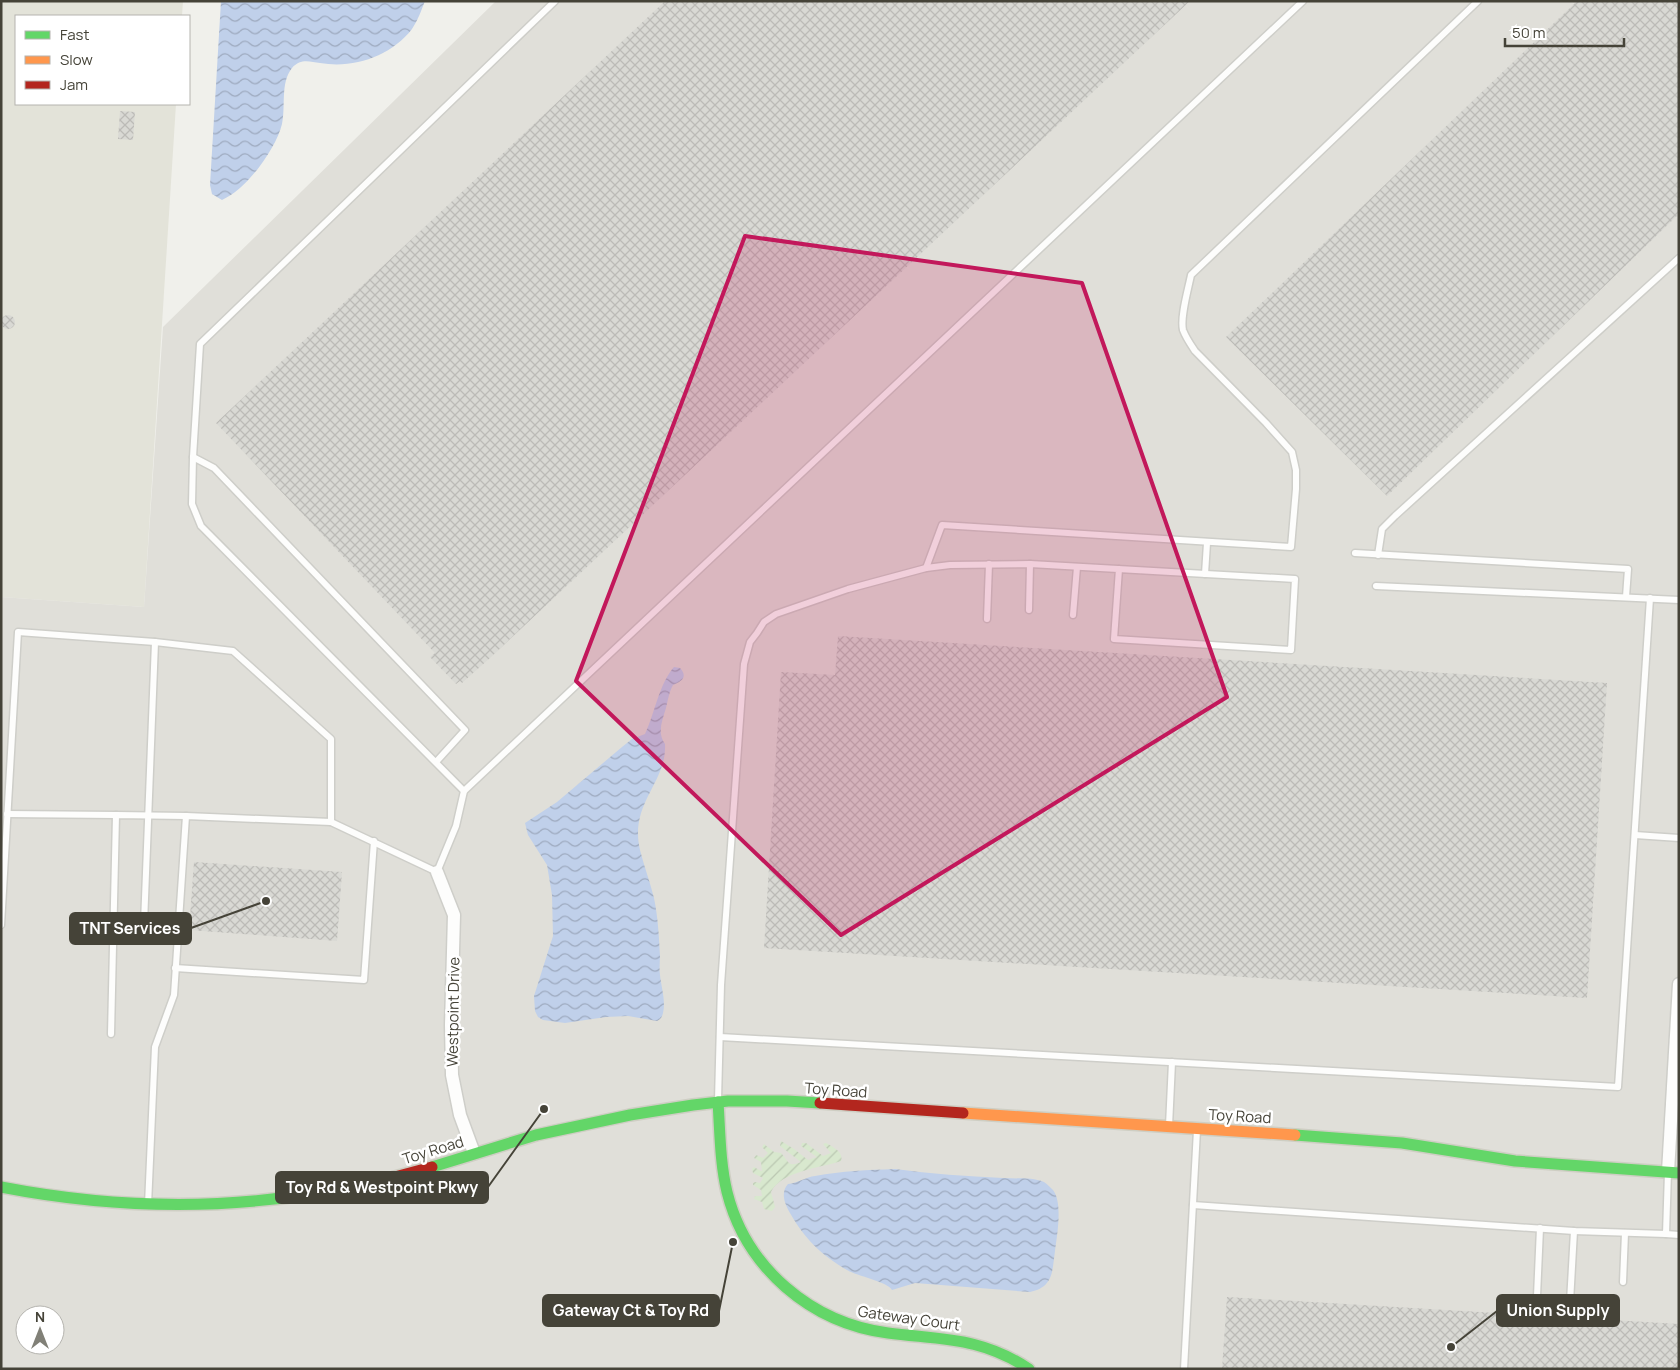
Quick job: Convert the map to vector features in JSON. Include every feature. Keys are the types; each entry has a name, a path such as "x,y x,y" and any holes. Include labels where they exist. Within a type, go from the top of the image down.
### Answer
{"street":[{"name":"Westpoint Drive","path":"437,872 454,915 451,1025 452,1075 460,1115 474,1153"},
{"path":"1674,1172 1679,984"},
{"name":"Toy Road","path":"1,1186 65,1199 148,1206 228,1204 299,1196 393,1178 474,1153 584,1123 718,1102 749,1100 1402,1142 1515,1161 1674,1172"},
{"name":"Gateway Court","path":"718,1102 723,1172 729,1202 743,1237 752,1252 776,1280 792,1294 820,1313 857,1328 885,1333 945,1337 970,1342 1003,1353 1029,1369"}],"lane":[{"path":"464,791 201,526 192,504 200,344 555,1"},
{"path":"7,814 148,815 331,822 437,872 456,826 464,791 1303,1"},
{"path":"926,568 942,525 1291,547 1296,489 1296,470 1292,452 1195,351 1186,338 1182,321 1191,275 1478,1"},
{"path":"1378,555 1382,529 1679,258"},
{"path":"193,457 214,468 466,730 436,762"},
{"path":"1205,574 1207,542"},
{"path":"1355,553 1628,569 1626,597"},
{"path":"987,619 989,564"},
{"path":"718,1102 722,984 742,677 750,642 764,622 776,614 848,589 926,568 950,565 1030,564 1077,567 1119,569 1295,579 1291,650 1114,639 1119,569"},
{"path":"1029,610 1030,564"},
{"path":"1074,615 1077,567"},
{"path":"1376,586 1679,600"},
{"path":"720,1037 1618,1087 1650,598"},
{"path":"1,925 18,632 155,642 233,651 332,739 331,822"},
{"path":"114,924 144,924 155,642"},
{"path":"111,1034 116,815"},
{"path":"148,1206 155,1047 174,995 186,816"},
{"path":"1635,835 1679,838"},
{"path":"175,968 364,980 374,841"},
{"path":"1169,1127 1172,1062"},
{"path":"1184,1369 1197,1129"},
{"path":"1666,1234 1674,1172"},
{"path":"1193,1205 1540,1228 1679,1235"},
{"path":"1537,1296 1540,1228"},
{"path":"1570,1302 1574,1230"},
{"path":"1624,1282 1625,1233"}],"highlighted area":[{"path":"745,236 1082,283 1227,697 841,935 576,681"}],"shaded area":[{"path":"1,1 183,1 182,15 15,15 15,105 176,105 144,607 1,597"},
{"path":"496,1 1679,1 1679,1369 1,1369 1,597 144,607 163,327"}],"green space":[{"path":"781,1141 808,1160 817,1157 801,1146 802,1143 806,1143 823,1156 831,1153 823,1144 826,1143 837,1150 842,1158 841,1161 802,1171 783,1179 771,1192 775,1207 772,1211 764,1209 762,1202 754,1199 755,1196 762,1196 761,1190 753,1185 753,1183 760,1183 763,1178 753,1173 752,1169 754,1167 762,1171 761,1162 754,1158 756,1155 763,1158 768,1153 762,1147 764,1144 774,1152 781,1153 791,1164 801,1162 780,1146"}],"water":[{"path":"221,1 425,1 412,29 394,47 383,53 359,62 346,64 306,61 295,65 288,74 286,81 283,117 279,134 259,168 241,187 222,200 212,194 210,185"},
{"path":"674,667 680,668 684,676 673,685 670,693 661,727 661,736 665,744 664,758 644,806 638,834 640,850 654,898 658,927 660,972 664,1004 662,1016 657,1021 628,1016 565,1023 543,1020 538,1017 535,1011 534,996 553,936 552,895 547,865 528,835 525,823 557,802 632,739 645,734 661,690"},
{"path":"895,1169 949,1175 1029,1179 1045,1183 1053,1190 1056,1196 1059,1211 1053,1265 1048,1282 1038,1290 1030,1292 915,1283 892,1290 885,1284 847,1270 821,1252 801,1230 785,1202 784,1191 788,1184 808,1178 825,1174"}],"building":[{"path":"665,1 1190,1 490,658 462,683 460,681 456,684 430,657 435,653 216,423"},
{"path":"1577,1 1679,1 1679,214 1387,496 1226,337"},
{"path":"120,111 135,112 133,140 118,139"},
{"path":"8,315 13,317 15,322 13,327 8,329 3,327 1,322 3,317"},
{"path":"838,636 1607,683 1587,998 764,948 781,672 835,675"},
{"path":"194,862 342,872 337,941 189,930"},
{"path":"1227,1297 1679,1324 1679,1369 1222,1369"}],"traffic: fast":[{"path":"432,1167 536,1135 630,1115 728,1101 820,1103"},
{"path":"718,1102 723,1170 727,1192 736,1219 749,1245 766,1267 786,1287 808,1304 833,1317 860,1327 888,1333 978,1345 1029,1369"},
{"path":"1295,1135 1402,1143 1515,1161 1679,1173"},
{"path":"1,1187 78,1199 194,1205 232,1203 310,1194"}],"traffic: slow":[{"path":"963,1113 1295,1135"}],"traffic: jam":[{"path":"820,1103 963,1113"},
{"path":"310,1194 391,1178 432,1167"}],"place":[{"name":"TNT Services","path":"266,901"},
{"name":"Toy Rd & Westpoint Pkwy","path":"544,1109"},
{"name":"Gateway Ct & Toy Rd","path":"733,1242"},
{"name":"Union Supply","path":"1451,1347"}]}
